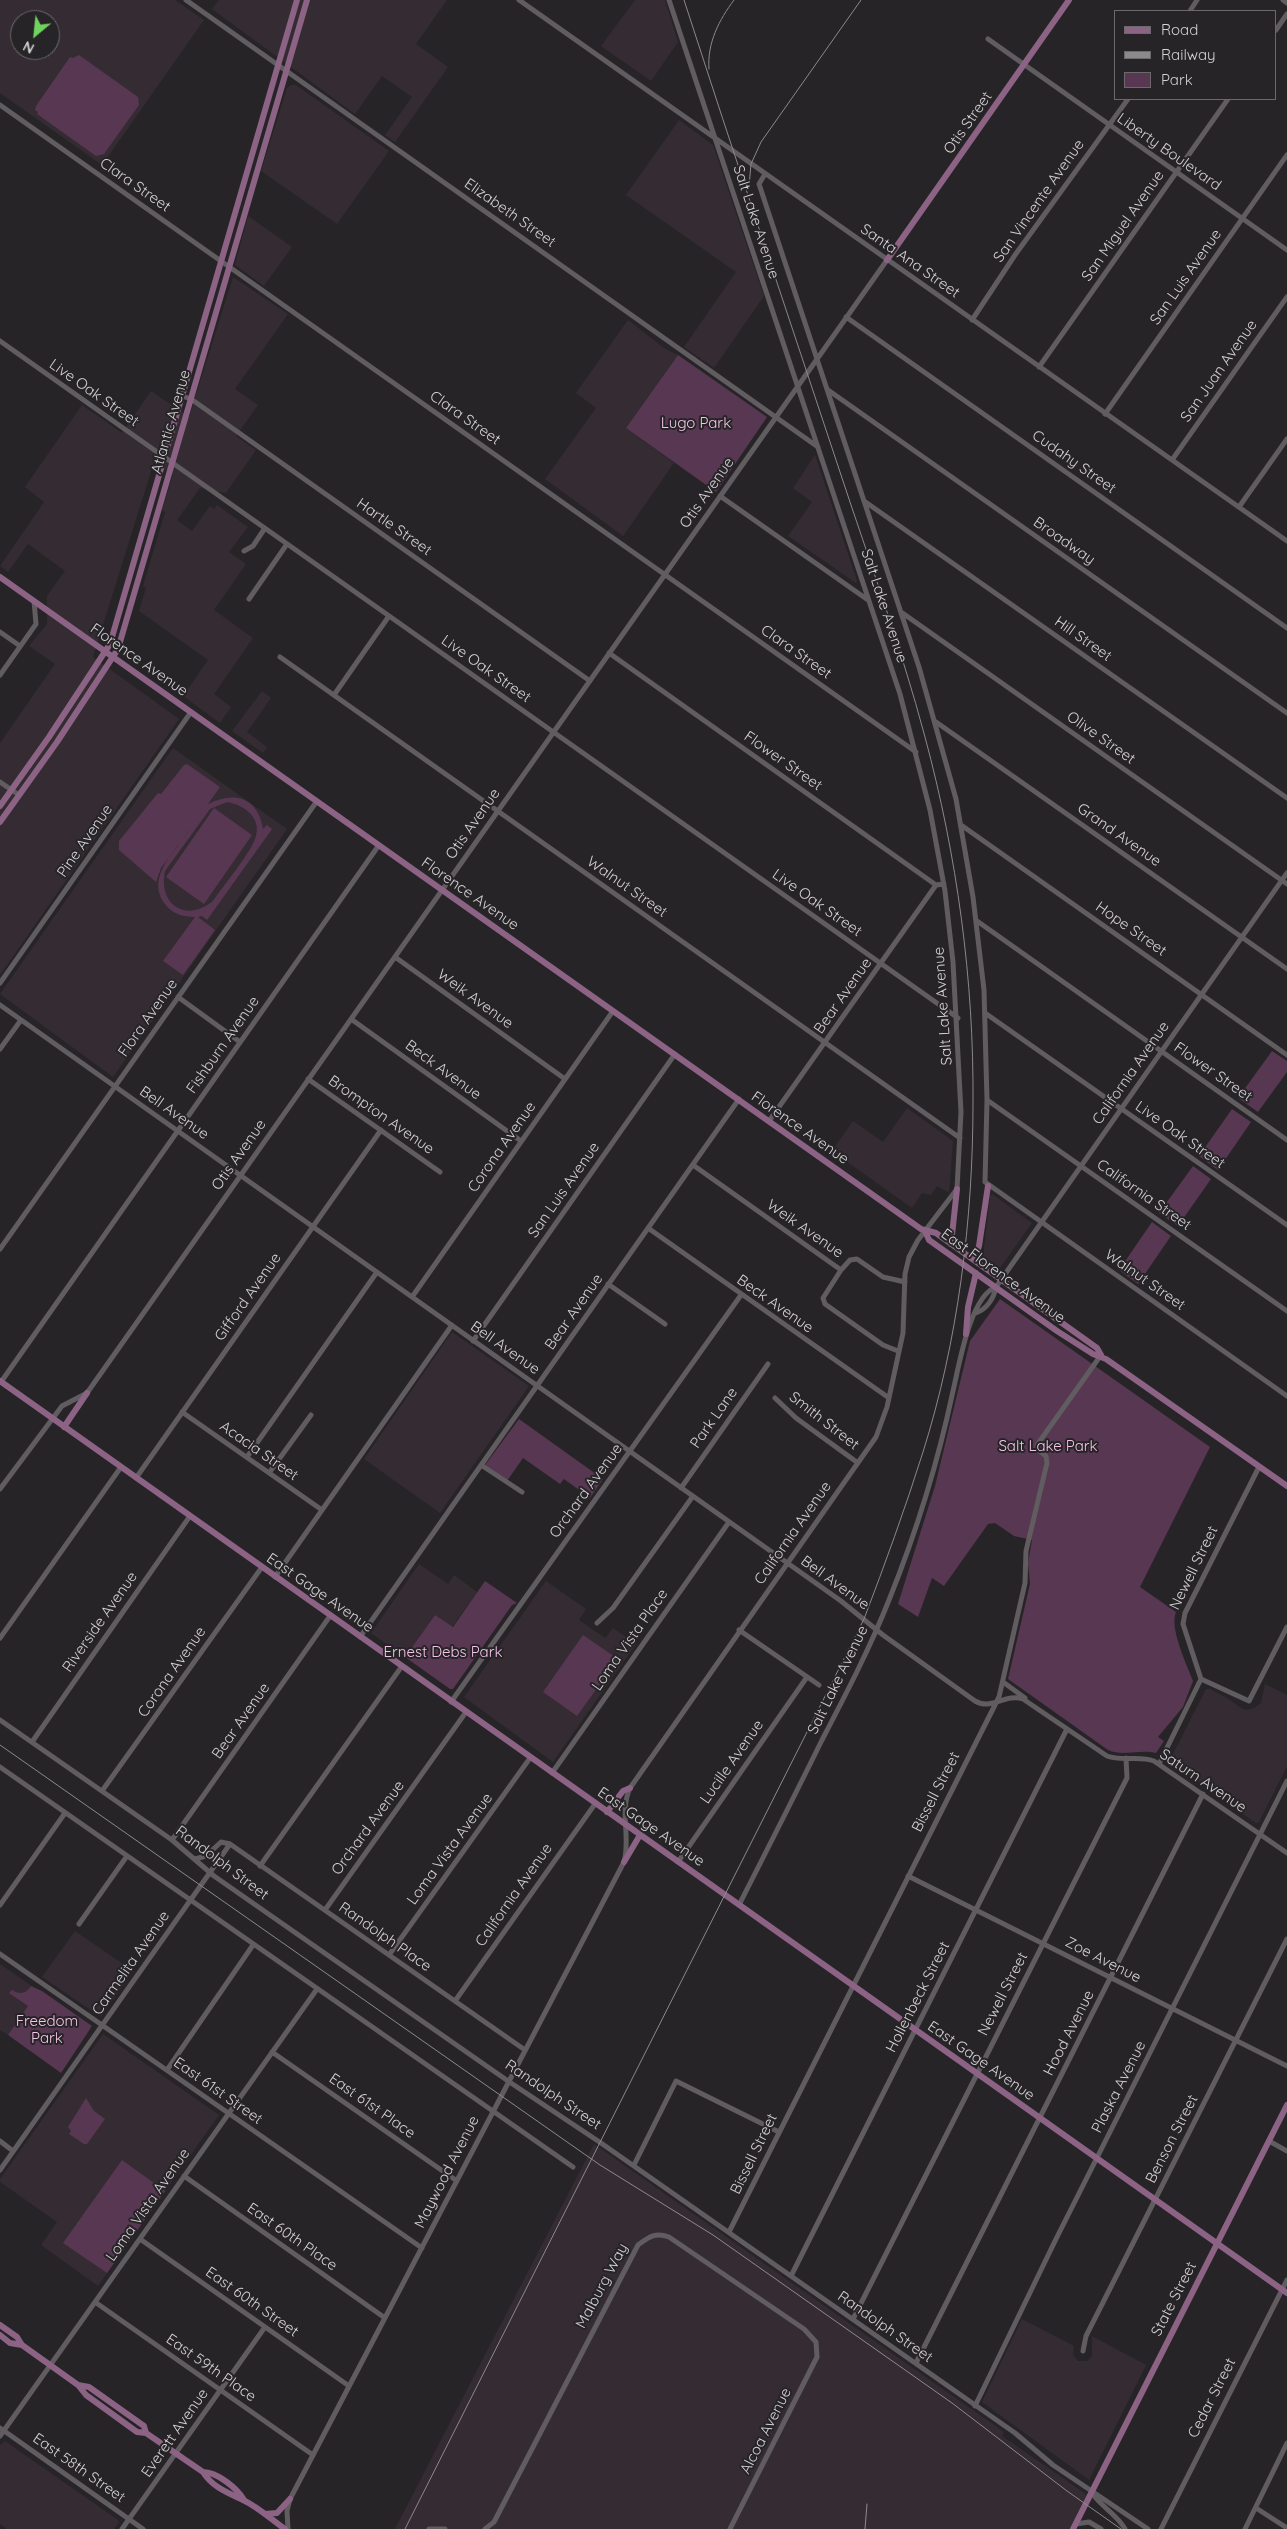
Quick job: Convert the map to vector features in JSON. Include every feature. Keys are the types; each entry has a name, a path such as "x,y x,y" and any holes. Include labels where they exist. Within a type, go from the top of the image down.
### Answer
{"main road":[{"name":"Atlantic Avenue","path":"0,806 110,644 297,0"},
{"name":"Atlantic Avenue","path":"0,822 118,649 307,0"},
{"name":"Otis Street","path":"886,260 1069,0"},
{"name":"Florence Avenue","path":"0,577 925,1231"},
{"path":"974,1260 980,1246 988,1186"},
{"path":"951,1244 957,1189"},
{"name":"East Florence Avenue","path":"925,1231 936,1233 1097,1348 1101,1355 1287,1486"},
{"name":"East Florence Avenue","path":"925,1231 930,1240 976,1273 1093,1354 1101,1355"},
{"path":"966,1334 968,1306 976,1273"},
{"name":"East Gage Avenue","path":"0,1381 1284,2292"},
{"path":"64,1427 87,1393"},
{"path":"608,1812 623,1791 630,1788"},
{"path":"624,1862 640,1835"},
{"name":"State Street","path":"1075,2526 1287,2105"},
{"path":"0,2325 17,2337 22,2345"},
{"path":"0,2335 10,2342 22,2345 78,2385 86,2395 137,2432 146,2433 203,2472 208,2480 234,2498 244,2500 286,2529"},
{"path":"263,2514 277,2513 290,2499"}],"street":[{"name":"Elizabeth Street","path":"186,0 818,447"},
{"name":"Santa Ana Street","path":"519,0 1287,541"},
{"name":"Salt Lake Avenue","path":"669,0 900,694 916,752 930,810 944,884 958,1018 960,1138 957,1189"},
{"path":"1283,0 1287,3"},
{"path":"1277,29 1287,14"},
{"name":"Liberty Boulevard","path":"988,39 1287,250"},
{"name":"San Vincente Avenue","path":"972,320 1015,255 1127,100"},
{"name":"San Miguel Avenue","path":"1039,367 1227,100"},
{"name":"Clara Street","path":"0,105 916,752"},
{"name":"San Luis Avenue","path":"1106,414 1287,155"},
{"name":"Salt Lake Avenue","path":"765,174 759,184 936,722 961,825 977,921 985,1013 987,1100 984,1180 988,1186"},
{"name":"Otis Avenue","path":"0,1489 52,1418 68,1401 81,1398 87,1393 886,260"},
{"name":"San Juan Avenue","path":"1172,460 1287,297"},
{"name":"Cudahy Street","path":"846,317 1287,628"},
{"name":"Live Oak Street","path":"0,341 958,1018"},
{"name":"Broadway","path":"827,389 1287,713"},
{"name":"Hartle Street","path":"182,396 191,399 590,681"},
{"path":"1239,507 1287,439"},
{"path":"720,496 868,601"},
{"name":"Hill Street","path":"864,501 1287,798"},
{"path":"244,551 253,546 265,528"},
{"path":"248,599 287,544"},
{"path":"0,675 36,624 34,601"},
{"name":"Olive Street","path":"901,612 1287,884"},
{"path":"334,695 389,616"},
{"path":"0,632 20,646"},
{"name":"Flower Street","path":"609,653 936,885"},
{"name":"Walnut Street","path":"280,657 960,1138"},
{"name":"Pine Avenue","path":"0,983 191,712"},
{"name":"Grand Avenue","path":"936,722 1287,970"},
{"path":"0,782 19,795"},
{"name":"Flora Avenue","path":"0,1249 317,801"},
{"name":"Hope Street","path":"961,825 1287,1055"},
{"name":"Fishburn Avenue","path":"0,1381 379,845"},
{"name":"California Avenue","path":"996,1287 1287,873"},
{"path":"936,885 944,884"},
{"name":"Bear Avenue","path":"769,1121 936,885"},
{"name":"Flower Street","path":"977,921 1287,1140"},
{"name":"Weik Avenue","path":"395,957 565,1079"},
{"path":"178,997 240,1042"},
{"name":"Bell Avenue","path":"0,1005 855,1611 876,1630 975,1701 985,1706 995,1704"},
{"name":"Corona Avenue","path":"412,1297 613,1011"},
{"name":"Live Oak Street","path":"985,1013 1287,1225"},
{"name":"Beck Avenue","path":"350,1019 521,1141"},
{"path":"0,1049 21,1020"},
{"name":"San Luis Avenue","path":"473,1341 675,1054"},
{"name":"Brompton Avenue","path":"308,1079 440,1172"},
{"name":"Bear Avenue","path":"360,1637 739,1099"},
{"name":"California Street","path":"987,1100 1287,1311"},
{"name":"Gifford Avenue","path":"136,1478 381,1130"},
{"name":"Weik Avenue","path":"693,1164 842,1270 850,1260 857,1259 883,1277 904,1282"},
{"name":"Walnut Street","path":"988,1186 1287,1396"},
{"path":"925,1231 957,1189"},
{"name":"Beck Avenue","path":"648,1228 889,1398"},
{"name":"California Avenue","path":"626,1825 624,1808 630,1788 879,1431 889,1398 898,1351 904,1316 904,1282 909,1257 925,1231"},
{"path":"842,1270 823,1298 824,1304 883,1345 898,1351"},
{"path":"247,1457 377,1272"},
{"path":"608,1284 665,1324"},
{"name":"Salt Lake Avenue","path":"739,1905 845,1696 876,1630 898,1576 926,1491 949,1410 966,1334 976,1313 983,1311 994,1294 996,1287"},
{"name":"Orchard Avenue","path":"451,1702 630,1452 740,1294"},
{"path":"275,1577 452,1326"},
{"name":"Bissell Street","path":"729,2232 995,1704 1004,1682 1025,1583 1026,1551 1047,1463 1046,1456 1038,1449 1037,1445 1101,1355"},
{"name":"Park Lane","path":"681,1488 768,1364"},
{"name":"Smith Street","path":"775,1398 796,1418 858,1463"},
{"name":"Acacia Street","path":"182,1412 322,1510"},
{"path":"269,1473 311,1415"},
{"path":"481,1465 522,1492"},
{"path":"0,1638 121,1467"},
{"name":"Newell Street","path":"1201,1679 1183,1619 1259,1467"},
{"path":"597,1623 613,1608 693,1496"},
{"name":"Riverside Avenue","path":"32,1742 190,1516"},
{"name":"Loma Vista Place","path":"552,1773 729,1522"},
{"name":"Corona Avenue","path":"102,1791 262,1567"},
{"name":"Bear Avenue","path":"172,1840 330,1616"},
{"path":"1159,1764 1201,1679 1249,1701 1287,1627"},
{"path":"740,1630 818,1685"},
{"path":"260,1866 402,1666"},
{"name":"Lucille Avenue","path":"678,1862 807,1677"},
{"name":"Saturn Avenue","path":"1004,1682 1019,1692 1026,1700 1108,1756 1141,1757 1159,1764 1287,1854"},
{"path":"995,1704 1015,1698 1026,1700"},
{"name":"Orchard Avenue","path":"325,1910 466,1712"},
{"name":"Randolph Street","path":"0,1720 172,1840 210,1873 508,2082 537,2098 729,2232 1015,2433 1053,2466 1148,2529"},
{"name":"Hollenbeck Street","path":"791,2276 1067,1729"},
{"name":"Loma Vista Avenue","path":"389,1954 530,1758"},
{"name":"Newell Street","path":"853,2319 1127,1778 1126,1758"},
{"path":"1,1769 573,2167"},
{"name":"Plaska Avenue","path":"975,2406 1287,1781"},
{"name":"Hood Avenue","path":"916,2363 1203,1794"},
{"name":"California Avenue","path":"454,2001 595,1804"},
{"path":"0,1905 65,1813"},
{"name":"Maywood Avenue","path":"286,2529 290,2499 624,1862 627,1852 626,1825"},
{"path":"195,1859 206,1856 221,1842 230,1844"},
{"name":"Randolph Place","path":"230,1844 525,2050"},
{"name":"Carmelita Avenue","path":"0,2170 230,1844"},
{"path":"79,1924 127,1856"},
{"name":"Zoe Avenue","path":"908,1876 1287,2066"},
{"name":"Benson Street","path":"1083,2351 1086,2336 1287,1939"},
{"path":"167,2070 253,1945"},
{"name":"East 61st Street","path":"0,1954 422,2248"},
{"name":"Loma Vista Avenue","path":"1,2432 317,1989"},
{"name":"East 61st Place","path":"272,2052 457,2181"},
{"path":"634,2166 676,2081 779,2132"},
{"path":"0,2141 13,2150"},
{"path":"1269,2142 1287,2151"},
{"name":"East 60th Place","path":"184,2176 385,2318"},
{"name":"Malburg Way","path":"485,2529 494,2522 622,2272 638,2245 652,2235 661,2234 669,2237 804,2329 816,2342"},
{"name":"East 60th Street","path":"140,2239 349,2386"},
{"name":"Cedar Street","path":"1161,2529 1284,2292 1287,2280"},
{"name":"East 59th Place","path":"95,2302 313,2455"},
{"name":"Everett Avenue","path":"122,2529 265,2327"},
{"name":"Alcoa Avenue","path":"730,2529 818,2355 816,2342"},
{"name":"East 58th Street","path":"1,2432 143,2529"},
{"path":"1245,2529 1287,2442"},
{"name":"Randolph Street","path":"1092,2492 1097,2501 1115,2514 1125,2529"},
{"path":"1256,2508 1287,2528"},
{"path":"1075,2526 1089,2522 1102,2529"},
{"path":"430,2529 445,2529"}],"shaded area":[{"path":"0,0 175,0 204,20 102,165 0,93"},
{"path":"219,0 447,0 416,44 448,67 395,142 385,135 412,97 382,76 355,114 212,9"},
{"path":"635,0 665,0 678,42 651,81 601,46"},
{"path":"291,85 296,85 389,151 337,224 261,171 287,88"},
{"path":"679,120 713,145 764,296 714,368 684,347 736,272 626,195"},
{"path":"248,216 292,247 264,286 235,265"},
{"path":"233,277 288,314 235,389 258,405 236,436 256,450 226,493 200,488 177,520 192,531 210,506 214,509 217,505 248,527 229,552 246,564 214,610 253,638 214,694 231,707 220,723 183,696 208,660 139,611 146,588 143,586 165,512 162,510 173,475 154,462 93,657 179,719 0,975 0,743 55,664 29,646 47,624 47,596 65,571 28,544 8,572 0,566 44,502 25,487 82,405 122,433 151,391 189,417"},
{"path":"628,320 664,348 678,355 626,428 674,463 623,536 545,479 596,408 576,393"},
{"path":"815,455 857,581 856,583 788,536 812,502 793,488"},
{"path":"262,691 271,698 247,732 267,747 263,753 232,731"},
{"path":"173,748 287,829 113,1077 0,994"},
{"path":"907,1108 953,1141 949,1193 937,1186 931,1195 922,1193 912,1208 832,1151 853,1121 883,1142"},
{"path":"992,1194 1032,1223 1000,1268 983,1257 990,1196"},
{"path":"452,1332 529,1386 440,1513 364,1459"},
{"path":"419,1564 448,1584 454,1575 477,1592 452,1627 435,1615 405,1657 371,1633"},
{"path":"546,1581 586,1609 579,1620 605,1638 613,1628 636,1644 553,1762 464,1697"},
{"path":"1265,1684 1287,1695 1287,1766 1259,1822 1256,1823 1243,1814 1240,1808 1169,1762 1206,1689 1210,1689 1246,1710 1254,1708 1261,1703"},
{"path":"75,1931 133,1971 101,2017 42,1977"},
{"path":"0,1964 39,1991 8,2035 0,2030"},
{"path":"103,2034 219,2115 98,2286 41,2245 57,2222 0,2182 0,2179"},
{"path":"594,2144 1004,2432 1002,2436 1090,2497 1074,2529 395,2529"},
{"path":"1022,2319 1074,2346 1073,2354 1078,2361 1087,2361 1092,2356 1092,2336 1146,2365 1089,2480 982,2402"},
{"path":"5,2441 118,2520 119,2523 114,2529 7,2529 0,2524 0,2445"}],"green space":[{"path":"79,55 138,97 139,105 104,154 96,156 37,114 38,112 35,110 70,57 73,58"},
{"name":"Lugo Park","path":"678,355 767,417 716,492 626,428"},
{"path":"187,764 220,787 208,804 227,798 243,800 256,810 263,829 267,825 272,829 207,920 202,916 198,917 215,930 183,975 163,961 195,917 178,914 164,903 159,893 158,883 170,856 161,868 156,882 119,850 119,841 158,793 161,794 184,765","holes":["227,802 251,814 257,825 257,832 252,846 213,901 193,910 184,910 176,907 166,893 164,883 165,871 210,809"]},
{"path":"214,808 252,835 204,904 166,877"},
{"path":"1272,1051 1287,1061 1287,1072 1258,1112 1238,1098"},
{"path":"1232,1109 1251,1122 1218,1170 1199,1156"},
{"path":"1193,1166 1211,1179 1178,1226 1159,1213"},
{"path":"1152,1222 1171,1236 1138,1284 1119,1270"},
{"name":"Salt Lake Park","path":"1000,1299 1210,1447 1140,1587 1176,1612 1174,1619 1177,1637 1193,1681 1183,1707 1158,1737 1164,1741 1156,1753 1120,1753 1108,1750 1008,1679 1030,1584 1028,1563 1032,1540 1014,1536 995,1523 988,1524 944,1586 932,1578 918,1617 898,1604 935,1486 970,1341"},
{"path":"519,1419 603,1479 590,1498 564,1479 560,1484 523,1458 507,1481 485,1465"},
{"name":"Ernest Debs Park","path":"485,1581 517,1603 512,1605 453,1689 450,1689 405,1657 435,1615 453,1627"},
{"path":"583,1635 618,1659 577,1716 543,1692"},
{"name":"Freedom Park","path":"31,1986 42,1991 92,2026 61,2073 8,2035 28,2006 9,1993 12,1990 22,1993"},
{"path":"86,2098 94,2111 105,2119 87,2144 84,2144 69,2134 71,2131 68,2127"},
{"path":"122,2160 165,2191 107,2273 63,2243"}],"railway":[{"path":"405,2529 864,1619 909,1494 935,1410 954,1324 966,1236 970,1191 973,1103 973,1057 967,965 955,873 936,782 916,703 895,637 684,0"},
{"path":"709,69 710,50 715,32 734,0"},
{"path":"749,187 751,164 761,142 861,0"},
{"path":"0,1745 600,2165 713,2235 952,2403 1067,2491 1121,2529"},
{"path":"865,2529 867,2504"}]}
